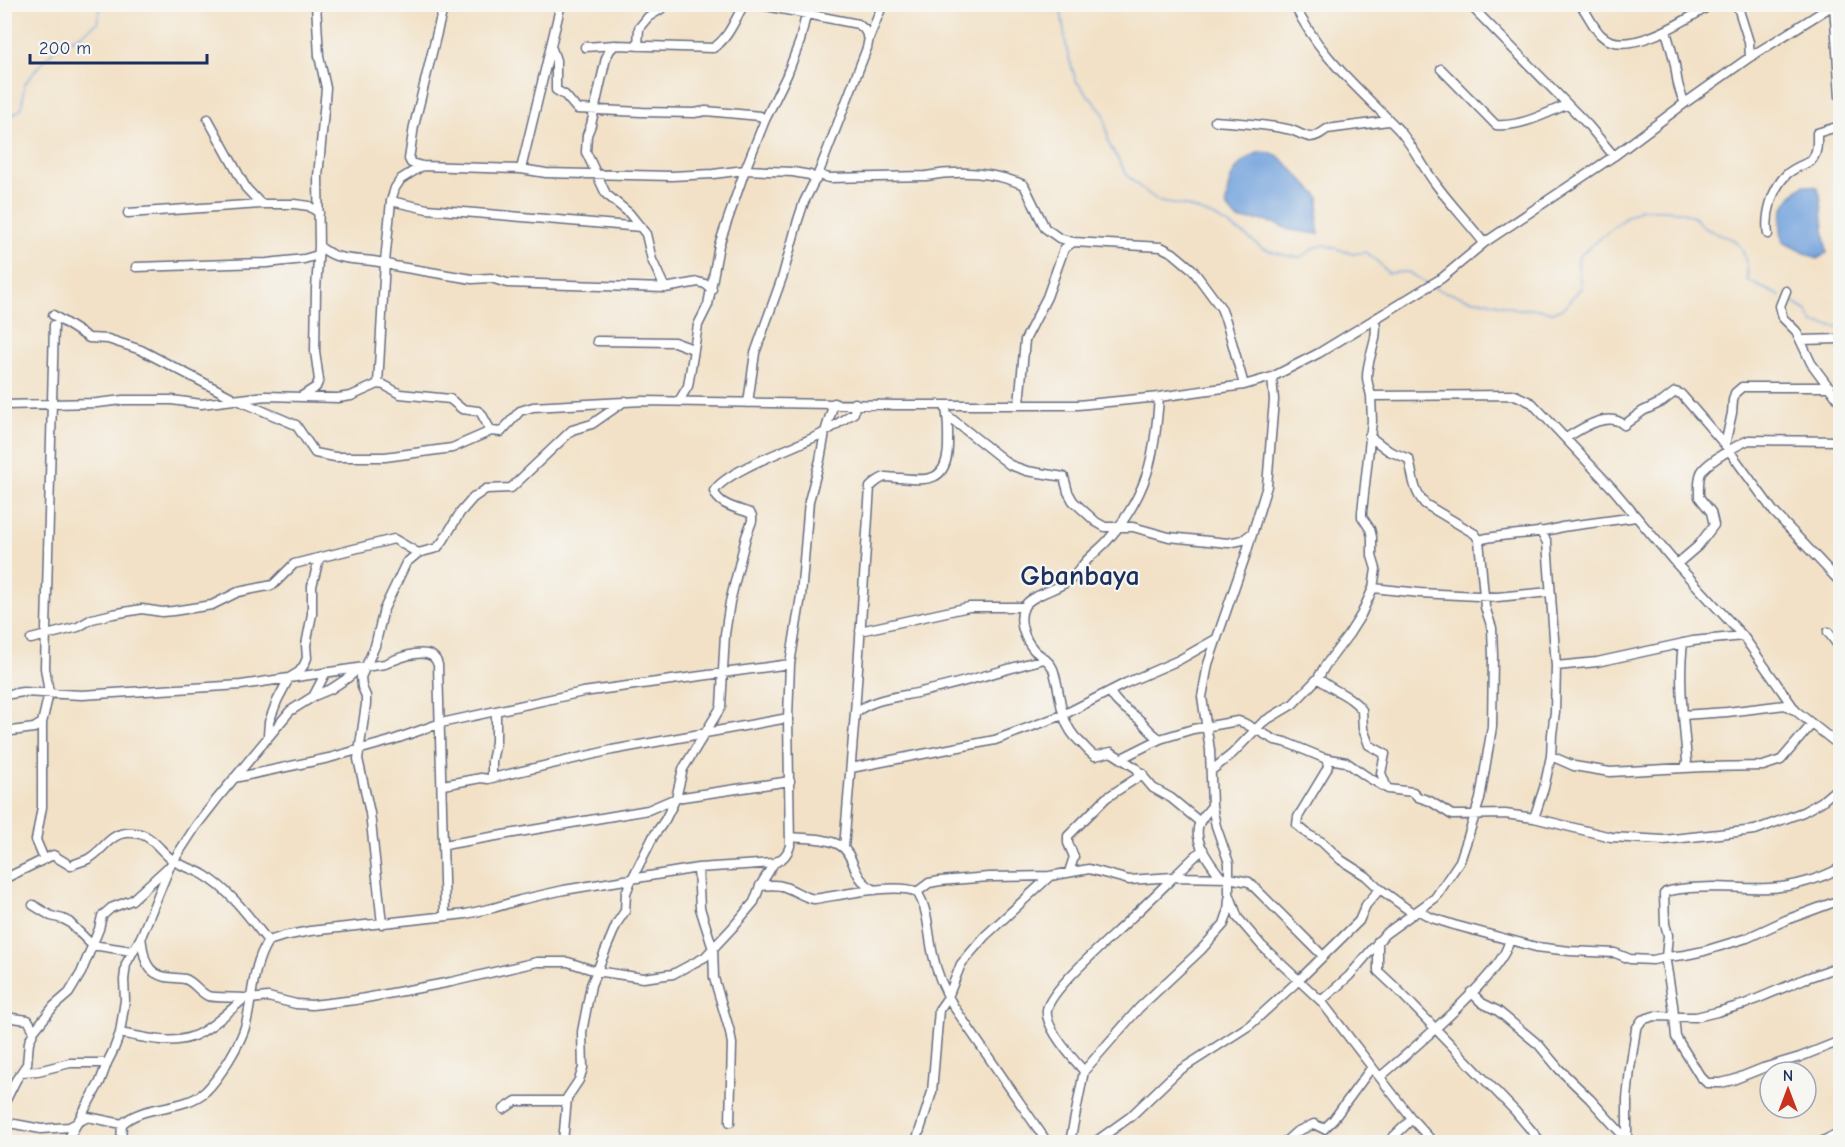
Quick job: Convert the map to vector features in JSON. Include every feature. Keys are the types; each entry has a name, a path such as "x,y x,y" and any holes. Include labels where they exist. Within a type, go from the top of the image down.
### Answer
{"street":[{"path":"299,397 316,387 318,380 315,351 319,250 318,177 326,88 319,56 316,4"},
{"path":"444,4 409,149 411,163 422,166 521,169 536,172 671,176 745,170 829,177 926,176 940,173 1006,177 1024,185 1044,228 1059,238 1073,242 1153,245 1166,249 1181,259 1198,276 1221,308 1244,385"},
{"path":"521,169 561,4"},
{"path":"585,47 615,45 713,48 720,44 727,35 744,4"},
{"path":"755,4 858,24 864,29 868,38"},
{"path":"748,403 758,345 783,275 804,202 818,176 867,48 868,38 883,4"},
{"path":"1294,4 1309,32 1334,65 1406,139 1436,185 1484,243"},
{"path":"1469,4 1588,125 1614,156"},
{"path":"1581,4 1602,36 1613,41 1634,41 1666,31 1712,4"},
{"path":"1737,4 1748,37 1750,57"},
{"path":"53,315 89,338 108,339 141,350 236,399 296,425 311,450 335,457 385,458 452,448 491,431 501,432 519,411 533,407 626,401 1078,405 1159,397 1244,385 1272,377 1301,363 1443,278 1484,243 1614,156 1750,57 1835,5 1840,97"},
{"path":"638,46 639,28 648,17 661,9"},
{"path":"679,401 688,386 698,325 708,305 719,245 745,170 800,41 806,15"},
{"path":"1666,31 1675,66 1675,76 1685,103"},
{"path":"615,45 606,58 587,135 586,152 606,194 629,213 646,234 652,260 664,288"},
{"path":"551,46 555,60 556,90 577,109 724,112 760,116 765,120"},
{"path":"1441,69 1496,125 1537,117 1566,105"},
{"path":"208,120 246,188 261,204"},
{"path":"1215,122 1258,124 1312,136 1327,129 1388,121"},
{"path":"1768,234 1769,211 1780,183 1789,172 1814,158 1817,133 1840,126"},
{"path":"378,384 391,201 401,179 422,166"},
{"path":"391,201 427,209 641,227"},
{"path":"128,213 294,204 309,206 318,213"},
{"path":"1059,238 1064,249"},
{"path":"1019,404 1025,340 1047,297 1064,249 1073,242"},
{"path":"319,250 336,256 385,262 394,266 472,279 491,278 507,283 664,288 698,282 712,289"},
{"path":"136,267 259,264 304,259 319,250"},
{"path":"1786,291 1780,310 1783,318 1796,330 1811,363 1840,402"},
{"path":"1212,770 1232,754 1255,729 1273,715 1293,704 1318,678 1361,615 1373,588 1376,569 1372,556 1372,537 1362,517 1362,512 1372,421 1371,396 1367,377 1377,331 1375,320"},
{"path":"44,859 36,840 42,807 42,723 49,693 45,668 54,325"},
{"path":"1801,340 1840,339"},
{"path":"597,341 674,342 693,349"},
{"path":"1224,877 1228,863 1212,806 1212,770 1202,697 1203,686 1216,639 1264,499 1274,400 1272,377"},
{"path":"4,405 97,403 123,400 172,400 201,404 266,396 345,397 378,384 400,394 450,399 462,409 481,413 491,431"},
{"path":"1726,448 1733,400 1735,393 1742,387 1830,387"},
{"path":"1566,438 1595,421 1618,421 1624,425 1675,392 1681,394 1726,448 1774,512 1839,577"},
{"path":"1371,396 1515,395 1532,403 1743,636 1796,711"},
{"path":"1159,397 1156,435 1149,471 1135,502 1107,541 1084,563 1072,579 1030,601 1024,607 1021,620 1025,635 1033,649 1052,667 1063,715 1073,736 1089,753 1097,756 1111,752 1122,758 1143,774 1153,788 1171,798 1200,822"},
{"path":"382,924 370,813 358,759 366,704 366,696 362,687 362,668 375,646 384,609 406,562 418,553 437,548 473,498 486,489 511,488 572,430 592,424 626,401"},
{"path":"120,1143 122,1124 131,1116 198,1097 216,1079 242,1036 246,1022 247,999 257,963 268,941 310,931 466,914 531,897 698,867 774,863 788,854 790,837 788,718 790,664 801,596 809,501 834,403"},
{"path":"563,1143 567,1101 582,1075 583,1021 596,971 617,923 625,911 626,893 632,878 676,798 683,769 721,707 722,673 730,602 752,516 750,513 722,502 716,498 714,491 718,485 739,471 825,432 854,413 855,403"},
{"path":"875,890 865,884 855,872 844,848 870,487 886,477 924,481 937,475 944,466 947,453 948,416 945,405"},
{"path":"948,416 1010,465 1027,471 1064,477 1073,501 1096,522 1105,526 1133,527 1169,537 1228,543 1243,540 1252,533"},
{"path":"1321,1001 1349,976 1392,928 1435,898 1460,861 1480,799 1492,727 1492,628 1483,595 1479,540 1474,534 1425,504 1414,488 1409,459 1389,451 1369,436"},
{"path":"1677,564 1698,546 1714,525 1711,512 1699,497 1700,475 1703,469 1726,448 1749,440 1840,441"},
{"path":"1479,540 1636,517"},
{"path":"1534,818 1545,788 1551,756 1556,666 1546,542 1540,531"},
{"path":"31,639 78,627 92,619 113,614 142,609 162,612 212,605 238,592 273,585 294,564 394,539 418,553"},
{"path":"268,735 269,722 277,701 289,678 299,672 307,658 306,645 312,614 312,586 319,559"},
{"path":"1373,588 1497,597 1550,591"},
{"path":"860,631 969,607 1024,607"},
{"path":"1828,632 1840,648"},
{"path":"1556,666 1597,662 1719,637 1743,636"},
{"path":"851,768 995,740 1063,715 1179,660 1216,639"},
{"path":"1683,643 1681,663 1687,761 1684,768"},
{"path":"4,695 23,692 82,695 241,685 385,664 403,656 433,655 438,665 441,723 446,916"},
{"path":"855,713 862,707 895,696 921,692 1044,659"},
{"path":"233,778 359,750 441,723 584,692 790,664"},
{"path":"69,1143 70,1136 100,1082 120,1033 125,1000 124,973 172,863 196,826 233,778 290,711 362,668"},
{"path":"314,696 326,672"},
{"path":"1318,678 1331,689 1343,693 1362,710 1363,729 1369,745 1385,754 1381,772 1387,788"},
{"path":"1110,691 1117,703 1140,721 1151,734 1160,739"},
{"path":"856,699 871,704"},
{"path":"1683,714 1727,712 1785,705 1840,746"},
{"path":"492,777 492,761 496,742 496,711"},
{"path":"443,785 488,779 612,750 788,718"},
{"path":"1122,758 1160,739 1193,729 1238,721 1275,741 1285,742 1326,758 1346,762 1387,788 1413,792 1452,815 1505,814 1534,818 1611,837 1641,840 1664,840 1755,830 1803,812 1821,802 1840,786"},
{"path":"4,732 34,728 42,723"},
{"path":"1551,756 1574,766 1610,772 1764,766 1774,764 1781,759 1812,724"},
{"path":"1326,758 1327,769 1298,817 1298,825 1380,889 1416,912 1509,941 1570,951 1615,953 1630,959 1653,960 1704,951 1747,939 1786,920 1840,900"},
{"path":"1069,872 1074,856 1068,843 1068,836 1106,798 1143,774"},
{"path":"444,845 648,810 676,798 790,781"},
{"path":"1212,806 1200,822 1198,834 1203,849 1224,877 1238,918 1262,946 1321,1001 1433,1143"},
{"path":"4,879 52,855 71,866 87,860 113,836 134,833 147,837 172,863 205,875 237,903 268,941"},
{"path":"790,837 830,842 844,848"},
{"path":"1084,1071 1066,1051 1052,1028 1047,1008 1055,994 1075,972 1203,849"},
{"path":"4,1104 27,1064 29,1042 34,1031 54,1006 69,993 81,973 105,913 132,900 172,863"},
{"path":"141,937 144,960 148,968 156,973 190,981 209,997 230,996 247,999 268,997 304,1005 355,1000 451,982 537,962 568,962 596,971 625,976 653,977 680,970 705,957 754,902 760,886 774,863"},
{"path":"698,867 700,908 713,949 714,978 732,1044 730,1122"},
{"path":"1840,868 1787,886 1688,888 1664,894 1665,924 1668,935 1666,957 1676,1037 1700,1076 1707,1083 1733,1080 1840,1041"},
{"path":"760,886 783,886 806,898 814,899 875,890 904,889 917,892 929,883 940,881 988,877 1050,876 1089,870 1129,880 1224,877 1249,882 1323,956"},
{"path":"916,1143 933,1092 939,1010 948,997 961,964 968,954 1050,876"},
{"path":"1095,1143 1130,1117 1177,1072 1250,1025 1359,921 1366,905 1380,889"},
{"path":"917,892 926,916 937,972 948,997 1047,1143"},
{"path":"1070,1143 1084,1071 1139,1008 1201,950 1224,924 1228,912 1229,893"},
{"path":"33,904 51,916 69,922 92,945 132,951"},
{"path":"1378,941 1378,971 1515,1112 1541,1143"},
{"path":"1380,1077 1436,1030 1501,959 1508,949 1509,941"},
{"path":"1628,1142 1627,1099 1636,1029 1642,1020 1654,1016 1696,1017 1736,1006 1840,966"},
{"path":"1472,992 1482,1003 1498,1011 1539,1044 1559,1069 1590,1099 1628,1142"},
{"path":"120,1033 166,1040 186,1039 202,1031 247,999"},
{"path":"4,1017 28,1020 34,1031"},
{"path":"22,1072 38,1071 70,1063 107,1063"},
{"path":"89,1063 100,1082"},
{"path":"1282,1143 1296,1132 1314,1124 1324,1129 1334,1120 1372,1067"},
{"path":"504,1109 516,1101 567,1101"},
{"path":"4,1122 41,1129 69,1127 88,1118 122,1124"},
{"path":"1388,1143 1412,1119"},
{"path":"1821,1143 1840,1132"}],"water":[{"path":"1260,152 1272,153 1283,160 1319,197 1317,223 1319,234 1290,230 1260,220 1238,220 1226,206 1228,188 1234,173 1244,161"},
{"path":"1803,185 1817,187 1820,195 1827,253 1817,259 1783,242 1781,233 1781,217 1786,203"}],"waterway":[{"path":"4,127 9,118 22,108 24,85 56,48 97,23 101,4"},
{"path":"1060,4 1067,51 1076,81 1104,114 1109,144 1127,175 1142,189 1160,202 1186,206 1215,217 1263,249 1301,257 1316,247 1325,245 1353,254 1365,252 1388,273 1408,272 1426,283"},
{"path":"1433,287 1473,300 1487,301 1517,309 1552,312 1562,309 1581,288 1579,256 1625,218 1641,209 1680,211 1695,218 1704,228 1734,240 1742,249 1748,281 1780,296"},
{"path":"1788,299 1807,311 1813,323 1840,327"}],"district":[{"name":"Gbanbaya","path":"1080,575"}]}
